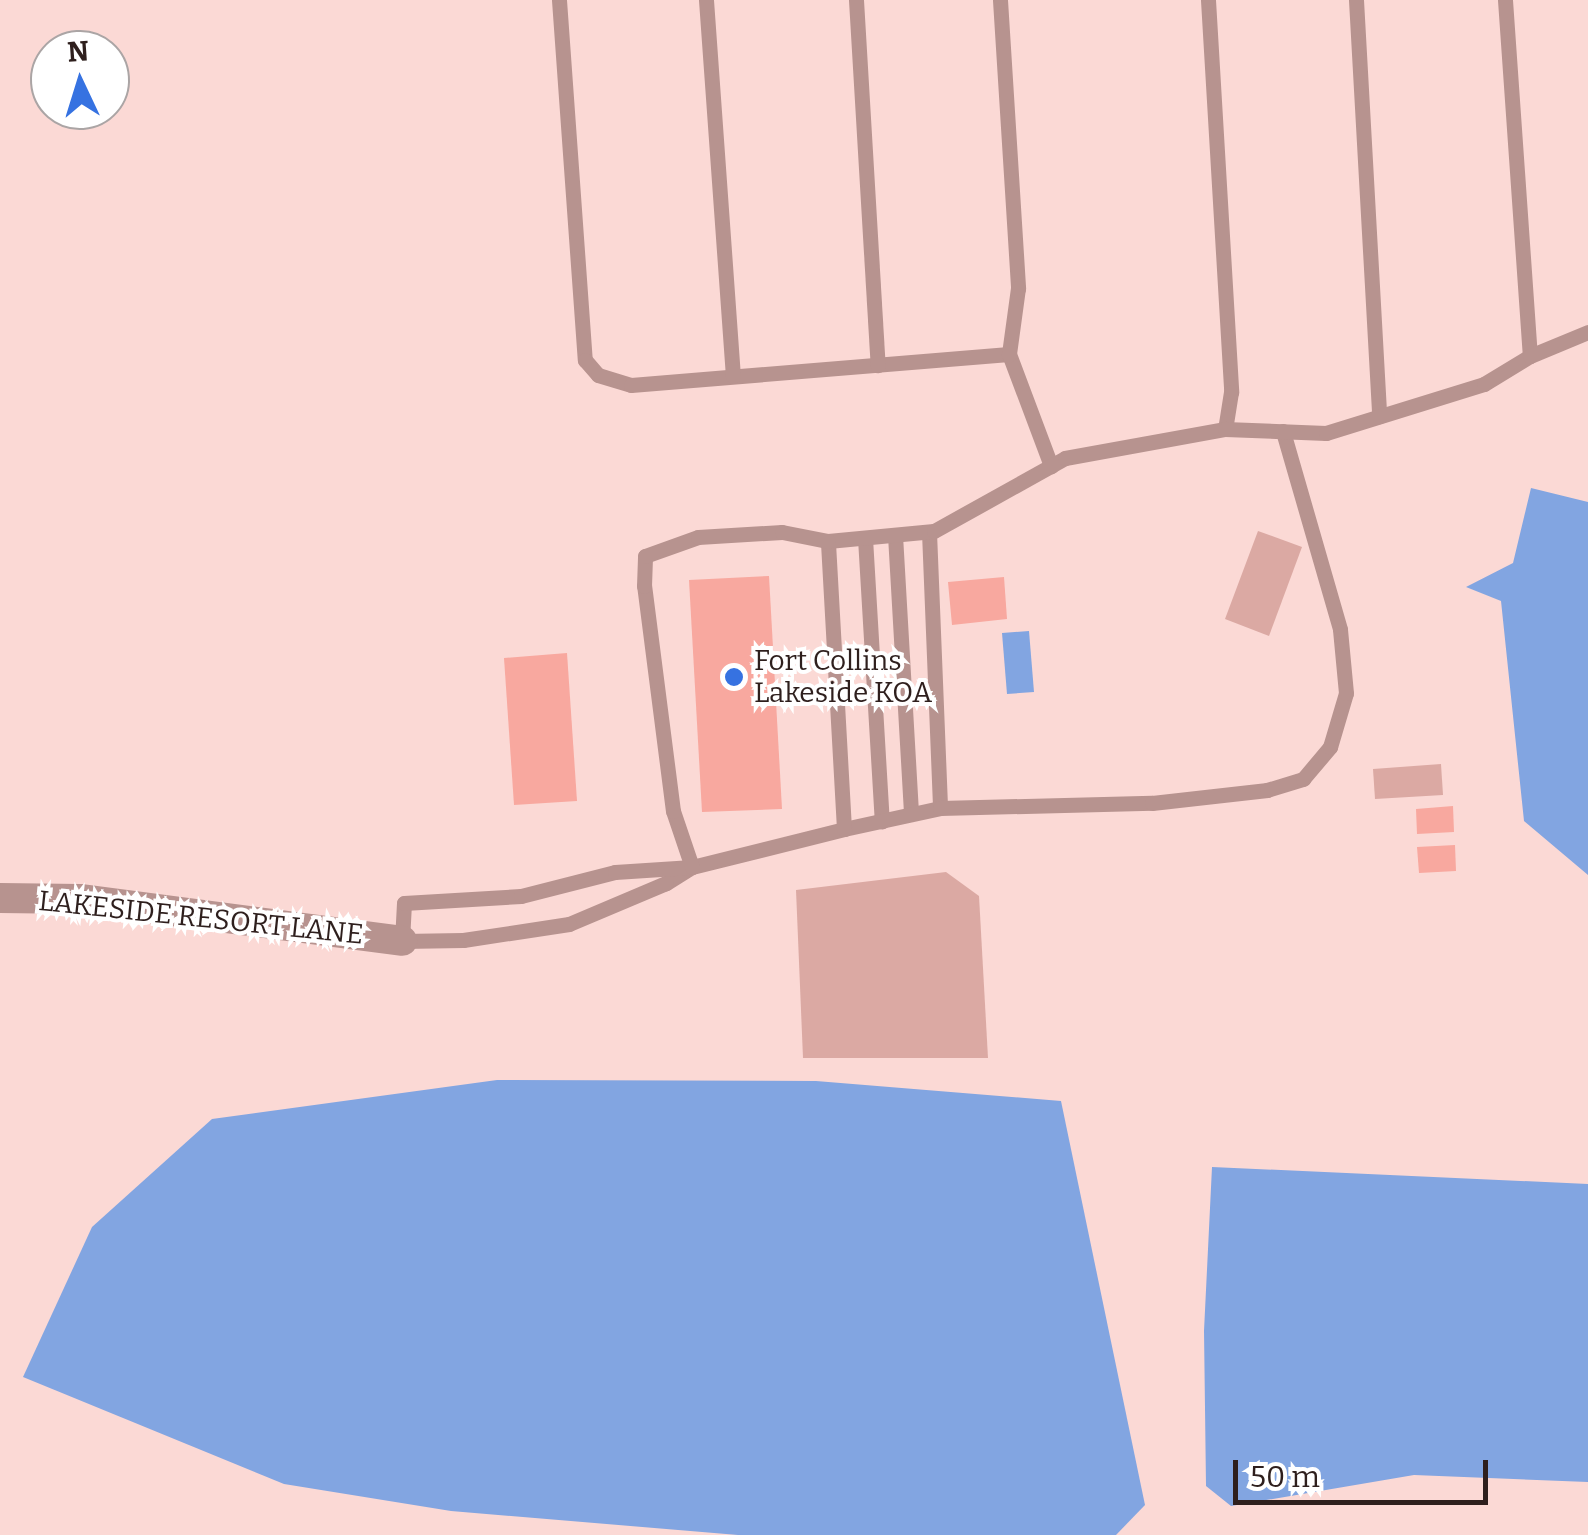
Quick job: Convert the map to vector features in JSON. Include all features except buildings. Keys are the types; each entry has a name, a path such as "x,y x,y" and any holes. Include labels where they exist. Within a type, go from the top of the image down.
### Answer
{"street":[{"name":"LAKESIDE RESORT LANE","path":"0,898 80,899 402,941"}],"lane":[{"path":"559,0 584,360 598,374 631,385 1009,354"},
{"path":"706,0 733,376"},
{"path":"856,0 878,364"},
{"path":"1000,0 1018,288 1009,354 1051,466"},
{"path":"1208,0 1230,392 1225,429"},
{"path":"1356,0 1380,416"},
{"path":"1505,0 1530,356"},
{"path":"692,867 673,811 644,586 645,556 698,537 782,532 828,542 928,532 1066,458 1225,429 1326,433 1484,384 1530,356 1588,332"},
{"path":"692,867 666,883 570,924 463,940 402,941 404,903 521,896 615,872 692,867 940,808 1152,803 1267,790 1304,778 1330,747 1346,693 1340,629 1283,431"},
{"path":"928,532 940,808"},
{"path":"895,535 911,814"},
{"path":"865,538 882,821"},
{"path":"828,542 844,830"}],"shaded area":[{"path":"1258,531 1302,547 1269,636 1225,619"},
{"path":"1441,764 1443,795 1375,799 1373,769"},
{"path":"946,872 979,896 988,1058 803,1058 796,890"}],"water":[{"path":"1531,488 1588,502 1588,875 1524,821 1501,601 1466,587 1513,563"},
{"path":"1029,631 1034,692 1007,694 1002,633"},
{"path":"497,1080 816,1081 1061,1101 1145,1505 1116,1535 738,1535 451,1511 284,1484 23,1377 92,1227 212,1119"},
{"path":"1212,1167 1588,1184 1588,1482 1414,1475 1231,1506 1206,1486 1204,1331"}],"place":[{"name":"Fort Collins Lakeside KOA","path":"734,677"}]}
